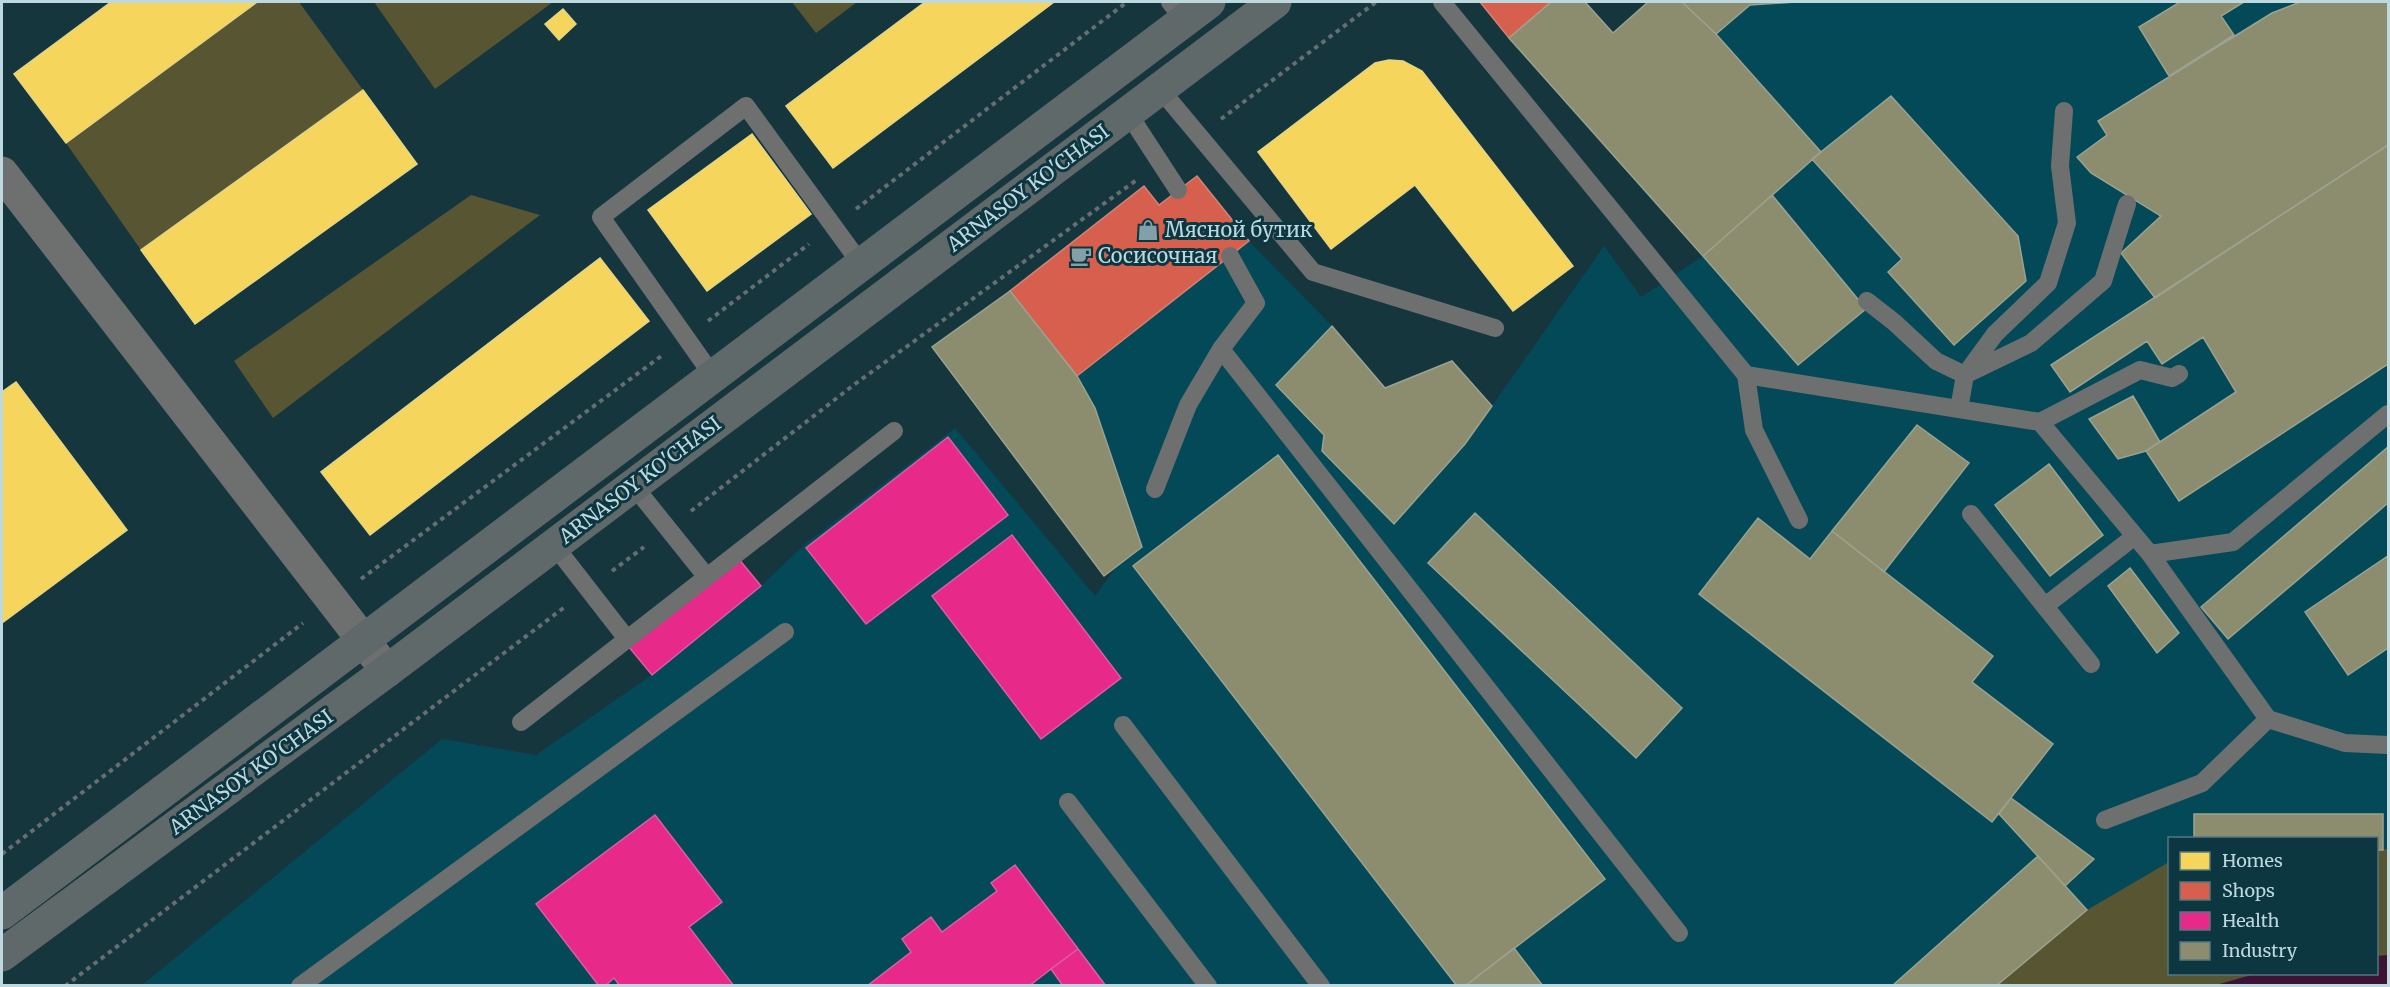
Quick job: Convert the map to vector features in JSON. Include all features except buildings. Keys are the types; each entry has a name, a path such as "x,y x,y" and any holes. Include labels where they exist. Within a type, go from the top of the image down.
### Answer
{"main road":[{"name":"ARNASOY KO'CHASI","path":"2,956 387,671 1275,2"},
{"name":"ARNASOY KO'CHASI","path":"2,913 861,264 1188,8"}],"street":[{"path":"2,173 387,671"}],"lane":[{"path":"1442,2 1746,375 1754,430 1799,519"},
{"path":"1160,89 1313,272 1495,328"},
{"path":"713,376 601,217 746,106 861,264"},
{"path":"1959,409 1965,375 1995,334 2048,283 2067,223 2060,166 2064,111"},
{"path":"1128,113 1178,190"},
{"path":"1965,375 2031,343 2103,281 2127,204"},
{"path":"1155,489 1188,405 1221,349 1256,303 1230,256"},
{"path":"1867,301 1894,322 1936,361 1965,375"},
{"path":"1221,349 1679,933"},
{"path":"1746,375 2040,422 2140,370 2172,378 2180,374"},
{"path":"2150,554 2233,542 2388,414"},
{"path":"2040,422 2150,554 2268,719 2345,743 2388,745"},
{"path":"521,722 894,431"},
{"path":"633,485 706,576"},
{"path":"1971,514 2091,664"},
{"path":"2045,606 2134,536"},
{"path":"554,545 627,639"},
{"path":"300,986 784,632"},
{"path":"2105,820 2202,783 2268,719"},
{"path":"1124,725 1321,986"},
{"path":"1068,802 1208,986"}],"path":[{"path":"2,854 333,600 591,410 1127,2"},
{"path":"1198,136 1376,2"},
{"path":"65,986 668,529 855,384 1160,164"}],"shaded area":[{"path":"257,2 299,2 363,90 141,250 66,143"},
{"path":"374,2 553,2 435,89"},
{"path":"792,2 857,2 816,33"},
{"path":"1796,2 2388,2 2388,849 2383,850 2378,837 2168,837 2168,865 2087,910 1996,985 141,986 442,739 536,755 652,675 761,586 804,545 955,428 1095,596 1116,567 1142,547 1095,408 1077,376 1249,241 1332,326 1384,388 1492,406 1604,246 1641,297 1703,256 1716,34 1750,5"},
{"path":"471,195 540,215 273,418 234,361"},
{"path":"2388,849 2388,985 1996,986 2087,910 2168,863 2168,975 2378,975 2378,850"},
{"path":"2388,955 2388,985 2216,985 2251,975 2378,975 2378,956"}],"place":[{"name":"Мясной бутик","path":"1148,230"},
{"name":"Сосисочная","path":"1081,256"}]}
